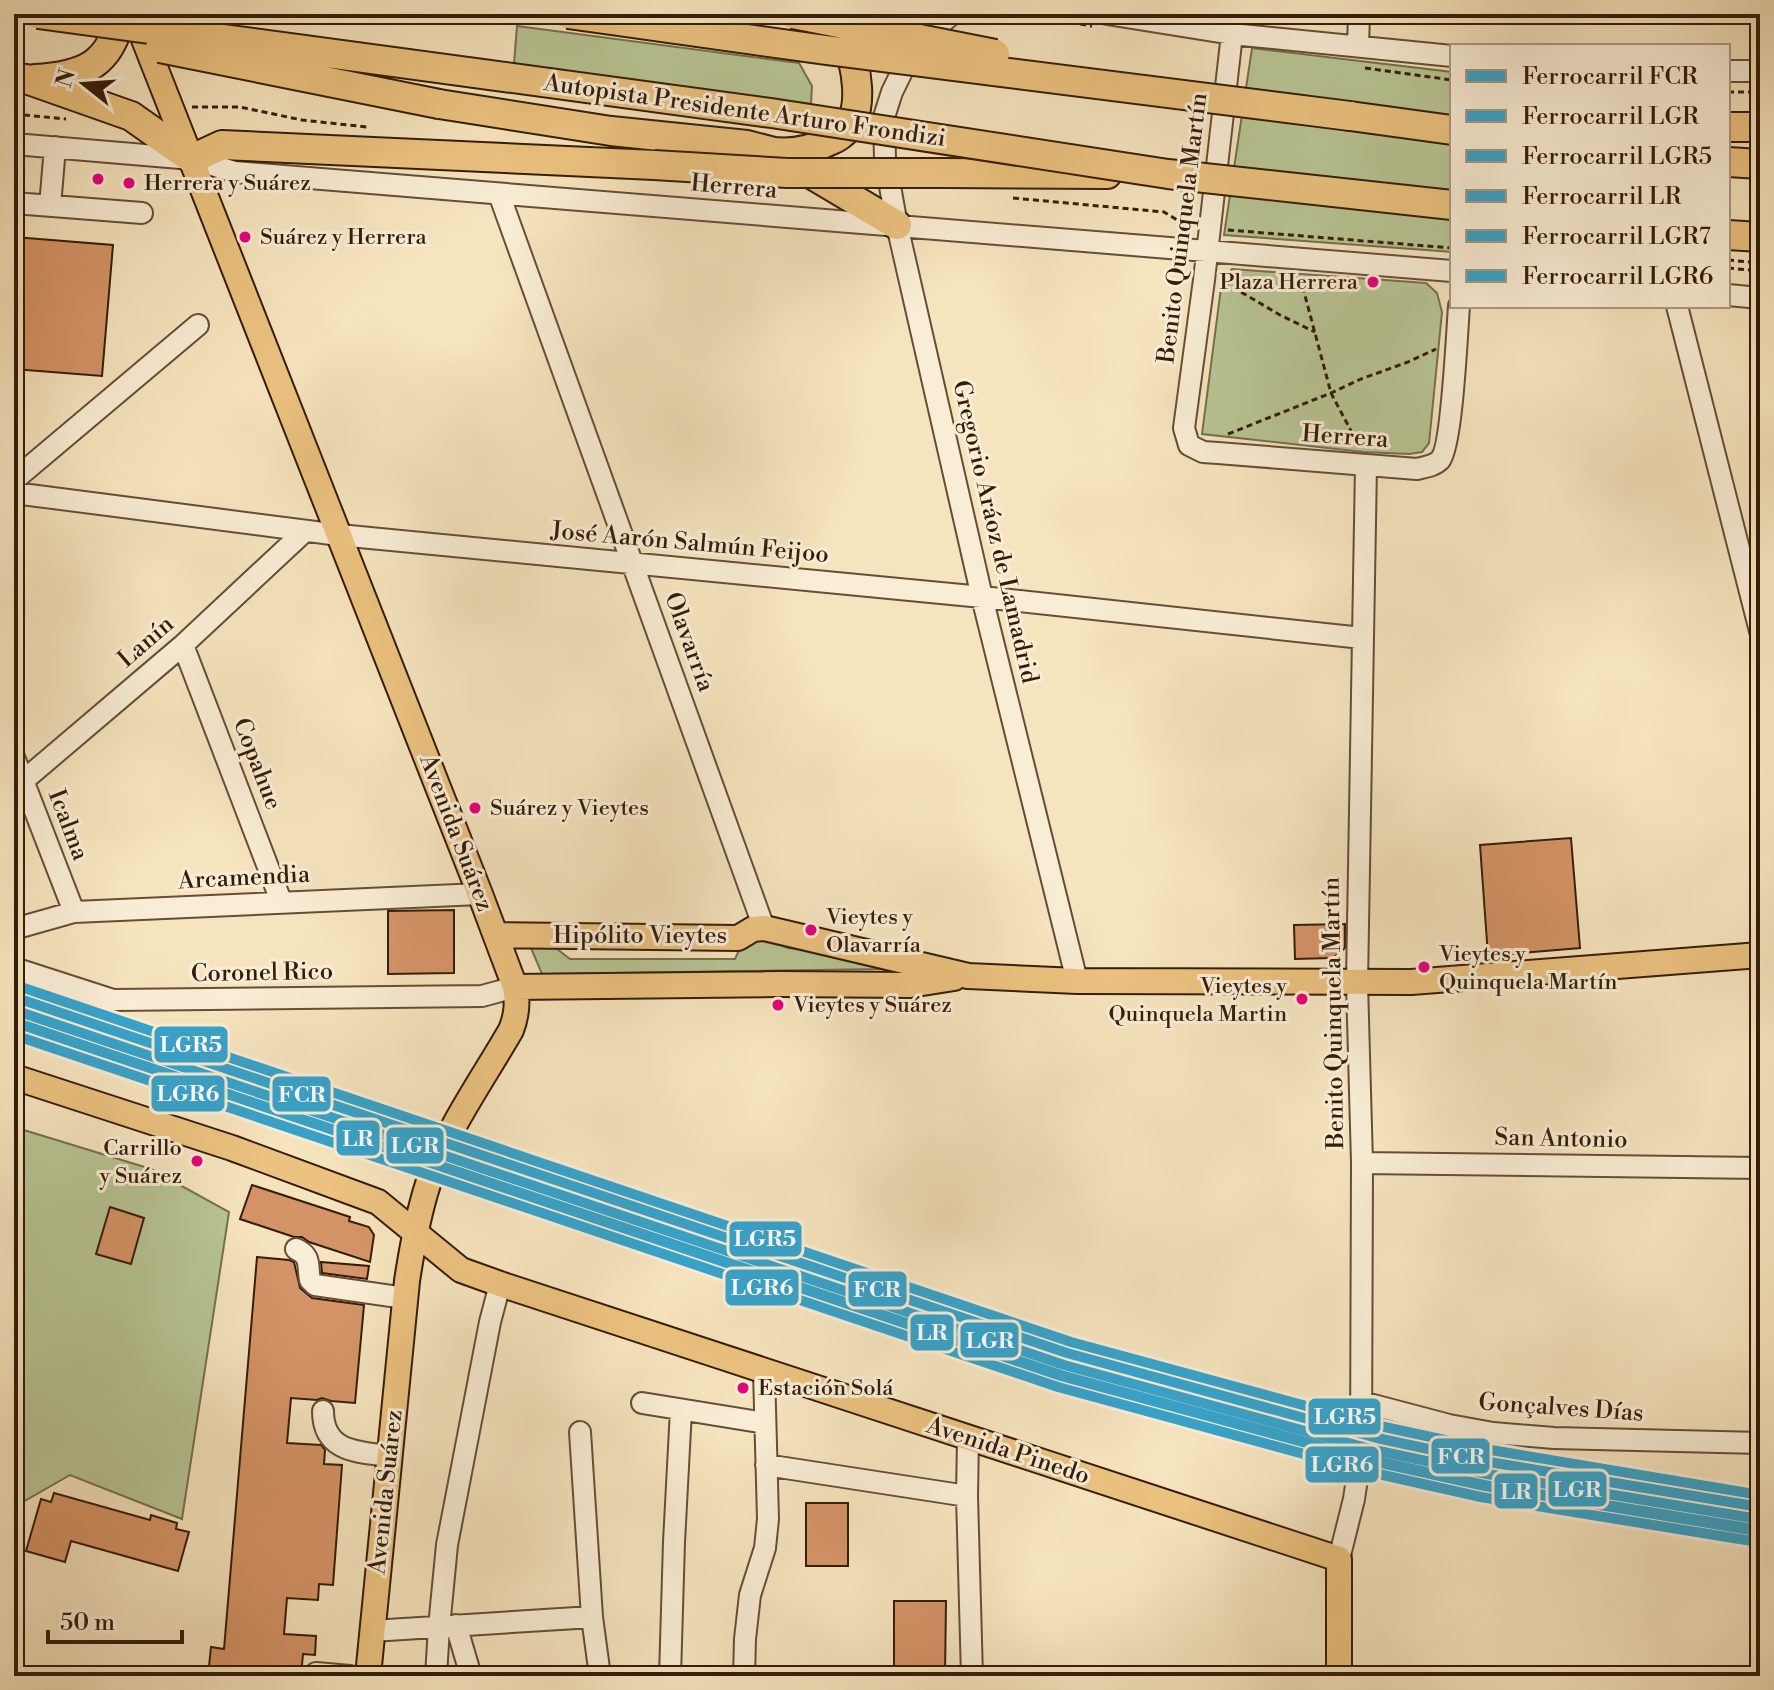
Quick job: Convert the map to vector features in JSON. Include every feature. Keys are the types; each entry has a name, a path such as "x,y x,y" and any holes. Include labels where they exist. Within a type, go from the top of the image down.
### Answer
{"highway":[{"name":"Autopista Presidente Arturo Frondizi","path":"38,14 756,111 1168,174 1450,205"},
{"path":"20,78 70,75 88,68 99,61 116,36 121,14"},
{"path":"568,14 1450,130"},
{"path":"793,14 1053,66 1108,85"},
{"path":"14,18 439,104 611,131 747,145 786,153 817,147 842,134 851,123 857,102 856,78 837,14"},
{"path":"20,78 131,116 192,159 222,145 787,173 1168,174"},
{"path":"1350,116 1450,119"},
{"path":"1730,127 1760,127"},
{"path":"774,152 897,225"},
{"path":"1730,162 1760,164"},
{"path":"1730,235 1760,237"}],"main road":[{"name":"Avenida Suárez","path":"134,14 496,935 517,999 511,1030 447,1140 428,1184 415,1233 405,1298 368,1676"},
{"name":"Hipólito Vieytes","path":"496,935 738,938 753,929 764,928 968,976 1077,981 1411,982 1760,955"},
{"name":"Hipólito Vieytes","path":"515,987 910,985 968,976"},
{"name":"Avenida Pinedo","path":"14,1077 232,1148 378,1202 461,1270 1339,1559"},
{"path":"1339,1559 1339,1676"}],"street":[{"name":"Gregorio Aráoz de Lamadrid","path":"911,14 884,117 890,191 982,597 1077,981"},
{"name":"Gregorio Aráoz de Lamadrid","path":"892,92 915,45 952,14"},
{"path":"1107,14 1232,34 1450,56"},
{"path":"1358,46 1359,14"},
{"name":"Benito Quinquela Martín","path":"1184,428 1232,34"},
{"path":"1730,71 1760,71"},
{"name":"Herrera","path":"14,144 192,159 235,172 1450,271"},
{"path":"50,206 55,147"},
{"name":"Olavarría","path":"499,194 764,928"},
{"path":"14,203 142,213"},
{"path":"1730,295 1760,298"},
{"path":"1456,340 1459,308"},
{"path":"1678,308 1760,630"},
{"path":"14,480 198,325"},
{"name":"Herrera","path":"1184,428 1189,445 1203,452 1417,469 1435,464 1442,458 1448,435 1456,340"},
{"name":"Benito Quinquela Martín","path":"1339,1559 1357,1484 1361,1451 1362,1163 1357,983 1366,465"},
{"name":"José Aarón Salmún Feijoo","path":"14,493 339,535 982,597 1362,638"},
{"name":"Lanín","path":"19,782 183,645 305,531"},
{"name":"Copahue","path":"183,645 281,901"},
{"name":"Icalma","path":"14,757 19,782 74,912"},
{"name":"Arcamendia","path":"14,929 74,912 480,894"},
{"name":"Coronel Rico","path":"14,968 113,1000 482,996 515,987"},
{"name":"San Antonio","path":"1362,1163 1760,1168"},
{"path":"296,1249 307,1256 310,1280 315,1285 405,1298"},
{"path":"436,1676 447,1626 447,1545 500,1284"},
{"path":"744,1676 750,1595 767,1535 764,1371"},
{"name":"Gonçalves Días","path":"1362,1402 1493,1433 1554,1438 1760,1443"},
{"path":"642,1403 765,1423"},
{"path":"670,1676 681,1410"},
{"path":"323,1411 323,1424 330,1438 342,1448 389,1456"},
{"path":"580,1432 592,1617 600,1676"},
{"path":"968,1438 972,1676"},
{"path":"766,1465 967,1496"},
{"path":"372,1631 592,1617"},
{"path":"447,1626 471,1676"},
{"path":"316,1673 350,1676"}],"path":[{"path":"1730,92 1760,92"},
{"path":"14,114 76,120"},
{"path":"1009,197 1164,212 1187,226 1210,229 1450,248"},
{"path":"1295,260 1331,393 1363,452 1366,465"},
{"path":"1730,260 1760,263"},
{"path":"1730,268 1760,271"},
{"path":"1204,280 1222,280 1315,332"},
{"path":"1218,453 1223,436 1456,340"}],"green space":[{"path":"517,26 799,63 812,86 811,104 514,64"},
{"path":"1252,48 1450,72 1450,252 1224,235"},
{"name":"Plaza Herrera","path":"1232,269 1426,283 1437,293 1442,312 1429,443 1422,452 1363,452 1202,434 1222,280"},
{"path":"764,938 788,948 880,961 882,969 542,974 531,948 552,945 570,959 735,959 740,948"},
{"path":"14,1127 151,1169 229,1212 182,1519 70,1475 14,1507"}],"building":[{"path":"14,237 113,245 102,376 14,369"},
{"path":"1571,838 1580,948 1488,956 1480,845"},
{"path":"454,910 454,973 388,974 388,911"},
{"path":"1345,924 1345,948 1333,958 1295,959 1294,925"},
{"path":"252,1185 350,1217 349,1221 369,1227 374,1235 370,1262 240,1219"},
{"path":"110,1207 144,1218 131,1264 96,1254"},
{"path":"257,1257 294,1262 300,1288 312,1298 364,1305 355,1403 322,1398 291,1398 287,1443 321,1445 325,1450 324,1464 342,1465 333,1585 319,1584 318,1600 287,1598 284,1634 316,1636 315,1655 303,1654 301,1676 208,1676 211,1647 224,1649"},
{"path":"321,1262 369,1266 367,1279 322,1273"},
{"path":"54,1493 150,1520 151,1515 177,1523 176,1529 189,1532 178,1571 71,1541 65,1562 26,1551 41,1499 51,1502"},
{"path":"806,1503 848,1503 848,1566 806,1566"},
{"path":"894,1601 946,1601 945,1676 894,1676"}],"rail line":[{"name":"LGR5","path":"18,986 1071,1342 1380,1426 1491,1450 1760,1495"},
{"name":"FCR","path":"14,997 1067,1353 1377,1438 1489,1462 1760,1507"},
{"name":"LGR","path":"14,1010 1064,1365 1374,1450 1487,1474 1758,1519"},
{"name":"LR","path":"14,1022 1061,1376 1372,1461 1485,1486 1756,1531"},
{"name":"LGR7","path":"14,1022 1061,1375 1377,1461 1484,1485 1760,1530"},
{"name":"LGR6","path":"14,1035 1058,1387 1374,1473 1481,1497 1758,1542"}],"place":[{"name":"Herrera y Suárez","path":"129,183"},
{"name":"Suárez y Herrera","path":"245,237"},
{"name":"Plaza Herrera","path":"1373,282"},
{"name":"Suárez y Vieytes","path":"475,808"},
{"name":"Vieytes y Olavarría","path":"811,930"},
{"name":"Vieytes y Quinquela Martín","path":"1424,967"},
{"name":"Vieytes y Quinquela Martin","path":"1302,999"},
{"name":"Vieytes y Suárez","path":"778,1005"},
{"name":"Carrillo y Suárez","path":"197,1161"},
{"name":"Estación Solá","path":"743,1388"}]}
